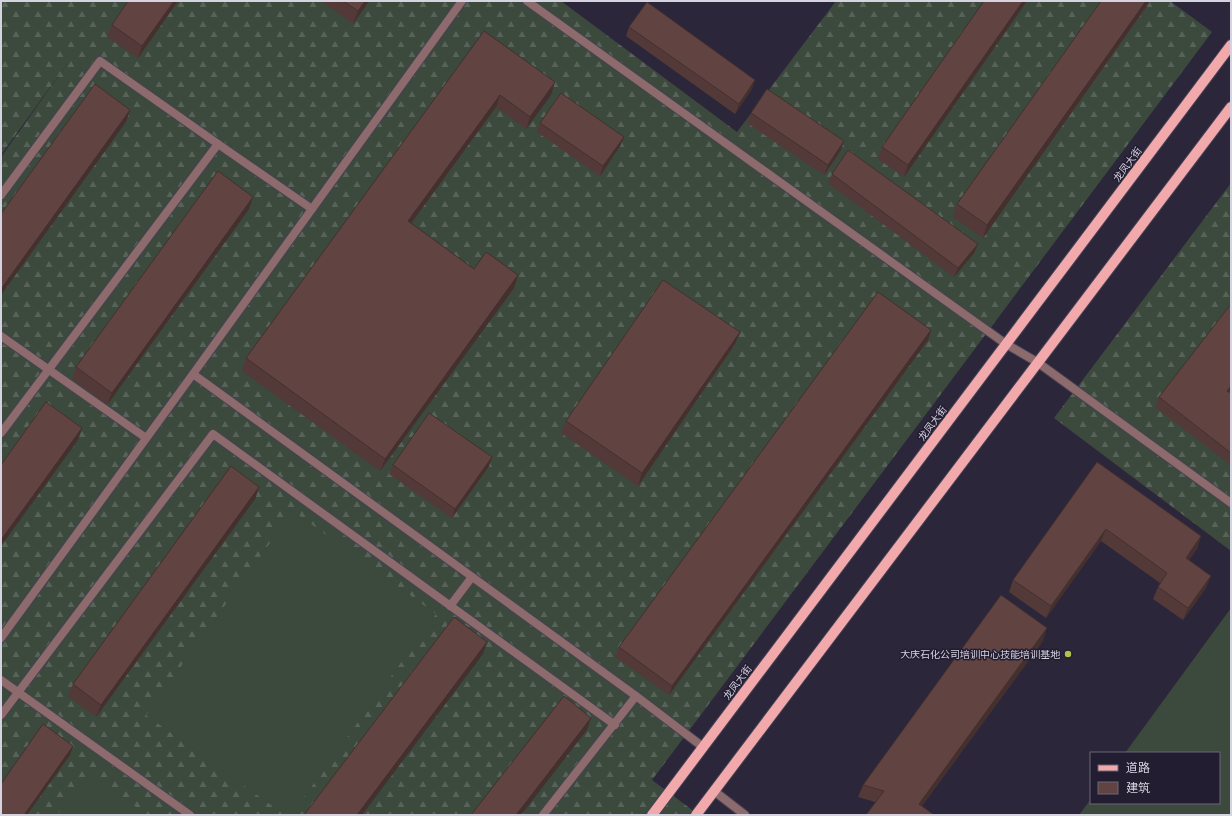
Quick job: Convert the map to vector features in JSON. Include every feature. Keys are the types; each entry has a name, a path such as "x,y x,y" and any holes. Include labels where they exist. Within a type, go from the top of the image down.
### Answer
{"main road":[{"name":"龙凤大街","path":"652,815 1231,45"},
{"path":"696,815 1231,107"}],"street":[{"path":"1,638 462,1"},
{"path":"527,1 1006,344 1037,362 1231,504"},
{"path":"1,195 100,61 312,209"},
{"path":"1,433 218,144"},
{"path":"1,336 146,438"},
{"path":"193,374 636,696 703,747"},
{"path":"1,715 213,434 615,725"},
{"path":"450,606 472,577"},
{"path":"1,680 190,815"},
{"path":"543,815 615,725 636,696"},
{"path":"714,791 745,815"}],"green space":[{"path":"1,1 561,1 737,132 836,1 1170,1 1212,32 652,780 699,815 1,815 1,157 72,57 1,155"},
{"path":"1231,183 1231,551 1054,418"},
{"path":"293,511 436,614 291,815 285,815 146,715"},
{"path":"1231,608 1231,815 1079,815 1090,800 1090,804 1220,804 1220,752 1126,752"},
{"path":"88,773 147,815 58,815"}],"building":[{"path":"128,1 174,1 142,46 112,25"},
{"path":"343,1 365,1 358,11"},
{"path":"984,1 1023,1 908,165 882,147"},
{"path":"1101,1 1146,1 987,225 957,204"},
{"path":"647,2 755,80 739,104 629,27"},
{"path":"484,31 555,82 530,117 500,95 408,221 474,269 486,252 518,275 385,459 246,358"},
{"path":"95,84 130,110 1,289 1,214"},
{"path":"767,89 844,141 828,165 751,113"},
{"path":"561,93 624,137 603,166 540,123"},
{"path":"848,150 978,244 958,268 832,174"},
{"path":"218,171 253,197 112,393 76,367"},
{"path":"663,280 740,332 642,473 566,421"},
{"path":"878,292 931,330 672,686 619,647"},
{"path":"1231,304 1231,386 1227,391 1231,393 1231,453 1159,397"},
{"path":"46,402 82,428 1,540 1,465"},
{"path":"429,413 492,457 455,509 393,465"},
{"path":"1097,462 1201,536 1186,558 1211,576 1188,608 1158,587 1167,573 1106,529 1051,606 1013,580"},
{"path":"231,466 259,487 101,705 73,684"},
{"path":"1001,595 1047,628 919,804 934,815 866,815 884,791 863,785"},
{"path":"454,617 487,642 357,815 304,815"},
{"path":"564,696 591,718 516,815 471,815"},
{"path":"43,724 73,746 24,815 1,815 1,784"}],"place":[{"name":"大庆石化公司培训中心技能培训基地","path":"1068,654"}]}
